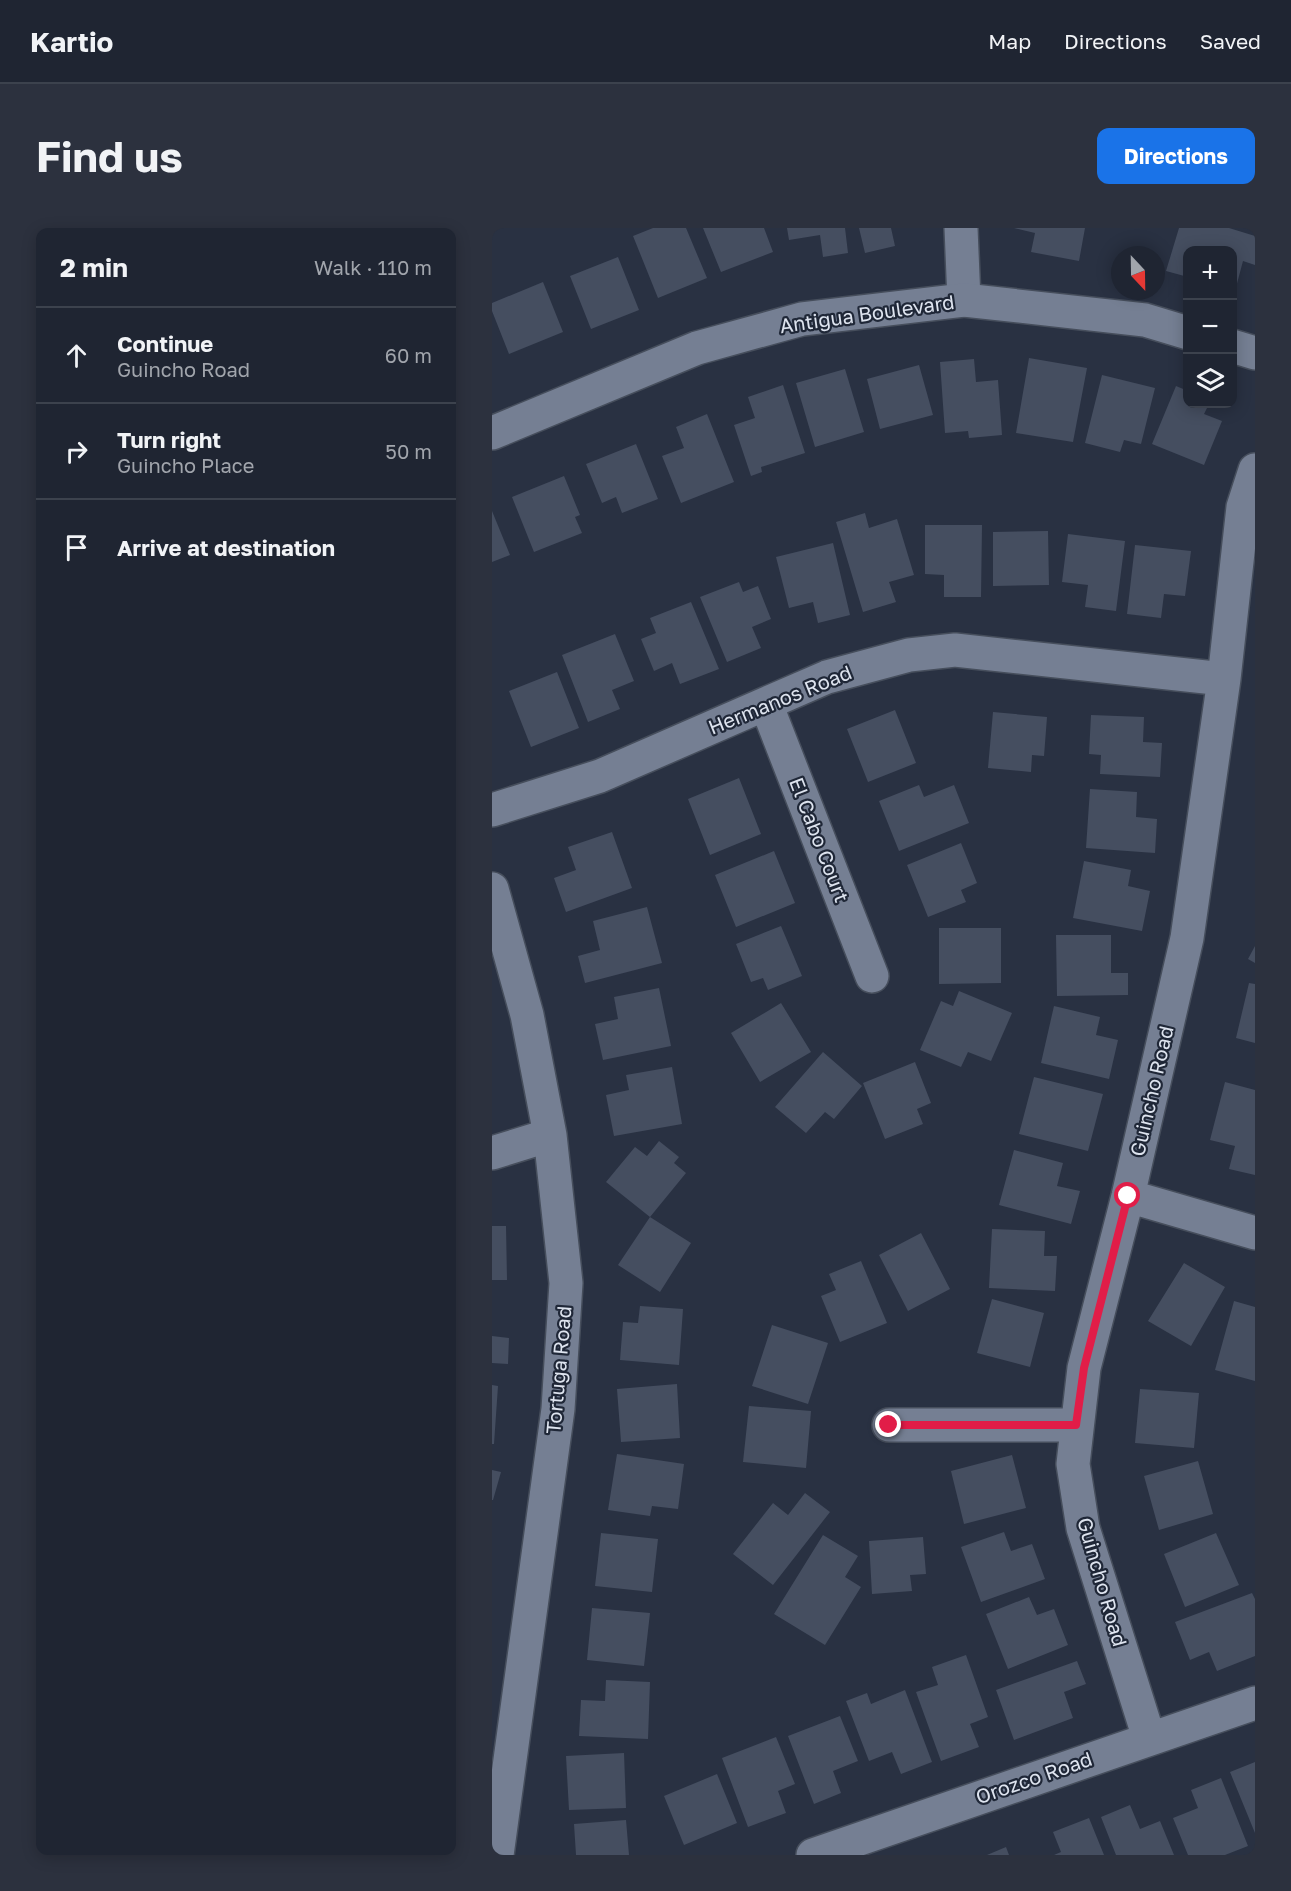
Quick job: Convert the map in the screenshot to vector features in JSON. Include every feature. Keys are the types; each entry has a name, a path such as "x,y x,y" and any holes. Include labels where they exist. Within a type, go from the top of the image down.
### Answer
{"street":[{"path":"961,228 964,300"},
{"name":"Antigua Boulevard","path":"492,433 708,345 802,319 964,300 1145,320 1183,331"},
{"path":"1237,347 1255,353"},
{"name":"Guincho Road","path":"1149,1738 1083,1528 1073,1464 1076,1425 1084,1368 1128,1196 1187,938 1224,679 1243,507 1255,470"},
{"name":"Hermanos Road","path":"492,810 600,776 827,677 909,655 955,650 1224,679"},
{"name":"El Cabo Court","path":"766,704 872,976"},
{"name":"Tortuga Road","path":"492,889 527,1015 550,1135 566,1283 558,1409 497,1855"},
{"path":"492,1153 550,1135"},
{"path":"1128,1196 1255,1233"},
{"path":"889,1425 1076,1425"},
{"name":"Orozco Road","path":"813,1855 1255,1703"}],"building":[{"path":"653,228 686,228 707,278 658,298 633,236"},
{"path":"703,228 764,228 773,252 721,272"},
{"path":"787,228 845,228 848,253 823,257 820,235 789,240"},
{"path":"859,228 891,228 895,246 865,253"},
{"path":"1014,228 1085,228 1079,261 1031,252 1035,233"},
{"path":"1179,228 1229,228 1255,236 1255,265 1243,261 1237,284 1237,246 1183,246 1183,276 1166,271"},
{"path":"618,257 639,310 591,329 570,276"},
{"path":"543,282 563,332 509,354 492,311 492,303"},
{"path":"1029,358 1087,368 1073,442 1016,433"},
{"path":"974,359 976,382 998,380 1002,435 969,438 968,431 945,433 940,362"},
{"path":"919,365 933,415 880,429 867,379"},
{"path":"845,369 864,432 815,447 796,383"},
{"path":"1102,375 1155,388 1141,444 1124,440 1120,452 1085,443"},
{"path":"783,385 805,453 761,467 762,472 751,476 734,425 755,418 748,397"},
{"path":"1176,386 1183,389 1183,408 1207,408 1204,414 1222,421 1204,465 1152,444"},
{"path":"707,414 734,482 681,503 662,456 684,448 676,427"},
{"path":"636,444 658,499 622,513 616,497 602,503 586,464"},
{"path":"564,476 580,515 575,517 582,533 534,552 512,497"},
{"path":"492,511 510,555 492,562"},
{"path":"865,513 869,528 897,519 914,575 889,582 896,602 863,612 836,522"},
{"path":"925,525 982,525 981,597 944,597 944,575 925,574"},
{"path":"1048,531 1049,585 993,586 993,532"},
{"path":"1068,534 1125,541 1116,611 1085,607 1088,585 1062,582"},
{"path":"833,543 850,615 818,623 813,602 789,608 776,557"},
{"path":"1135,545 1191,551 1185,596 1164,594 1161,618 1127,614"},
{"path":"739,582 743,592 758,586 771,619 752,627 761,648 727,662 700,597"},
{"path":"691,602 719,669 680,684 672,663 654,671 641,639 656,633 650,618"},
{"path":"615,634 634,681 612,690 620,709 588,722 562,655"},
{"path":"557,672 579,728 531,747 509,691"},
{"path":"895,710 916,763 868,782 847,729"},
{"path":"993,712 1047,717 1044,756 1032,755 1031,772 988,768"},
{"path":"1091,715 1144,717 1143,742 1162,743 1160,777 1100,774 1101,755 1089,754"},
{"path":"739,778 761,834 710,855 688,799"},
{"path":"919,785 924,797 954,785 969,823 899,851 879,801"},
{"path":"1090,789 1137,792 1136,817 1157,819 1155,853 1086,848"},
{"path":"612,832 632,888 566,912 554,878 576,870 568,847"},
{"path":"961,843 977,883 961,890 966,902 928,917 907,865"},
{"path":"774,851 795,903 736,927 715,875"},
{"path":"1084,861 1131,870 1128,886 1150,891 1142,931 1073,918"},
{"path":"647,907 662,963 585,983 578,956 600,950 593,921"},
{"path":"781,926 802,976 768,990 763,978 751,982 736,944"},
{"path":"939,928 1001,928 1001,983 939,984"},
{"path":"1056,935 1111,935 1111,973 1128,973 1128,995 1057,996"},
{"path":"1255,946 1255,963 1248,959"},
{"path":"1249,983 1255,984 1255,1043 1236,1038"},
{"path":"659,988 671,1046 603,1060 595,1024 618,1019 614,997"},
{"path":"959,991 1012,1013 991,1061 968,1052 961,1067 920,1050 941,1001 953,1006"},
{"path":"781,1003 811,1052 760,1082 731,1033"},
{"path":"1054,1006 1100,1017 1096,1035 1118,1040 1109,1079 1041,1063"},
{"path":"823,1052 862,1086 834,1119 825,1112 806,1133 775,1107"},
{"path":"915,1062 931,1103 917,1109 923,1124 885,1139 863,1083"},
{"path":"672,1067 682,1124 614,1136 606,1095 629,1090 626,1075"},
{"path":"1034,1077 1103,1094 1088,1151 1019,1134"},
{"path":"1225,1082 1255,1090 1255,1175 1229,1169 1235,1146 1210,1140"},
{"path":"659,1141 679,1157 674,1163 686,1173 650,1217 606,1182 635,1147 647,1156"},
{"path":"1014,1150 1063,1163 1057,1186 1080,1191 1071,1224 999,1205"},
{"path":"650,1217 691,1243 660,1292 618,1265"},
{"path":"492,1226 506,1226 507,1280 492,1280"},
{"path":"992,1229 1045,1231 1044,1256 1057,1256 1055,1291 989,1288"},
{"path":"921,1233 950,1289 908,1311 879,1255"},
{"path":"861,1261 887,1323 840,1342 821,1296 836,1290 829,1274"},
{"path":"1184,1263 1225,1287 1191,1346 1148,1321"},
{"path":"992,1299 1044,1313 1030,1367 977,1353"},
{"path":"1234,1301 1255,1307 1255,1381 1215,1370"},
{"path":"640,1306 683,1309 679,1365 620,1360 623,1322 638,1323"},
{"path":"772,1325 828,1343 808,1404 752,1386"},
{"path":"492,1336 509,1338 508,1364 492,1363"},
{"path":"677,1384 680,1438 621,1442 617,1389"},
{"path":"492,1385 498,1386 494,1444 492,1444"},
{"path":"1140,1389 1199,1393 1194,1448 1135,1443"},
{"path":"749,1406 811,1411 806,1468 743,1462"},
{"path":"617,1454 684,1464 678,1509 652,1506 650,1516 608,1510"},
{"path":"1012,1455 1026,1508 964,1524 951,1471"},
{"path":"1198,1461 1213,1514 1159,1530 1144,1476"},
{"path":"492,1470 501,1472 493,1500 492,1500"},
{"path":"805,1493 830,1512 773,1585 733,1554 773,1503 788,1515"},
{"path":"1004,1532 1011,1551 1032,1544 1045,1579 981,1602 961,1547"},
{"path":"601,1533 658,1539 652,1592 595,1586"},
{"path":"1216,1533 1239,1585 1185,1607 1164,1554"},
{"path":"823,1535 858,1556 845,1577 861,1587 825,1645 774,1614"},
{"path":"923,1537 926,1574 910,1575 912,1591 872,1594 869,1541"},
{"path":"1252,1593 1255,1599 1255,1656 1217,1671 1209,1652 1190,1660 1175,1622"},
{"path":"1029,1597 1037,1615 1054,1609 1068,1645 1008,1669 986,1614"},
{"path":"592,1608 650,1613 644,1666 587,1660"},
{"path":"966,1655 988,1717 970,1724 979,1747 941,1761 916,1692 938,1685 932,1667"},
{"path":"1077,1661 1086,1684 1064,1692 1073,1718 1014,1740 996,1690"},
{"path":"606,1680 650,1682 648,1739 579,1736 581,1700 605,1701"},
{"path":"905,1690 932,1762 901,1774 892,1752 869,1761 846,1701 867,1693 871,1704"},
{"path":"840,1716 858,1761 833,1771 841,1793 814,1804 788,1736"},
{"path":"776,1737 795,1784 778,1791 786,1813 748,1827 722,1758"},
{"path":"624,1753 626,1808 569,1810 566,1756"},
{"path":"1255,1762 1255,1833 1230,1772"},
{"path":"717,1774 737,1823 684,1845 664,1796"},
{"path":"1221,1778 1248,1846 1225,1855 1188,1855 1173,1818 1198,1808 1191,1790"},
{"path":"1130,1805 1140,1829 1160,1821 1174,1855 1116,1855 1101,1817"},
{"path":"1089,1818 1104,1855 1054,1855 1061,1852 1053,1832"},
{"path":"626,1820 629,1855 576,1855 574,1824"},
{"path":"1006,1847 1009,1855 987,1855"}],"route":[{"path":"889,1425 1076,1425 1084,1368 1128,1196"}]}
